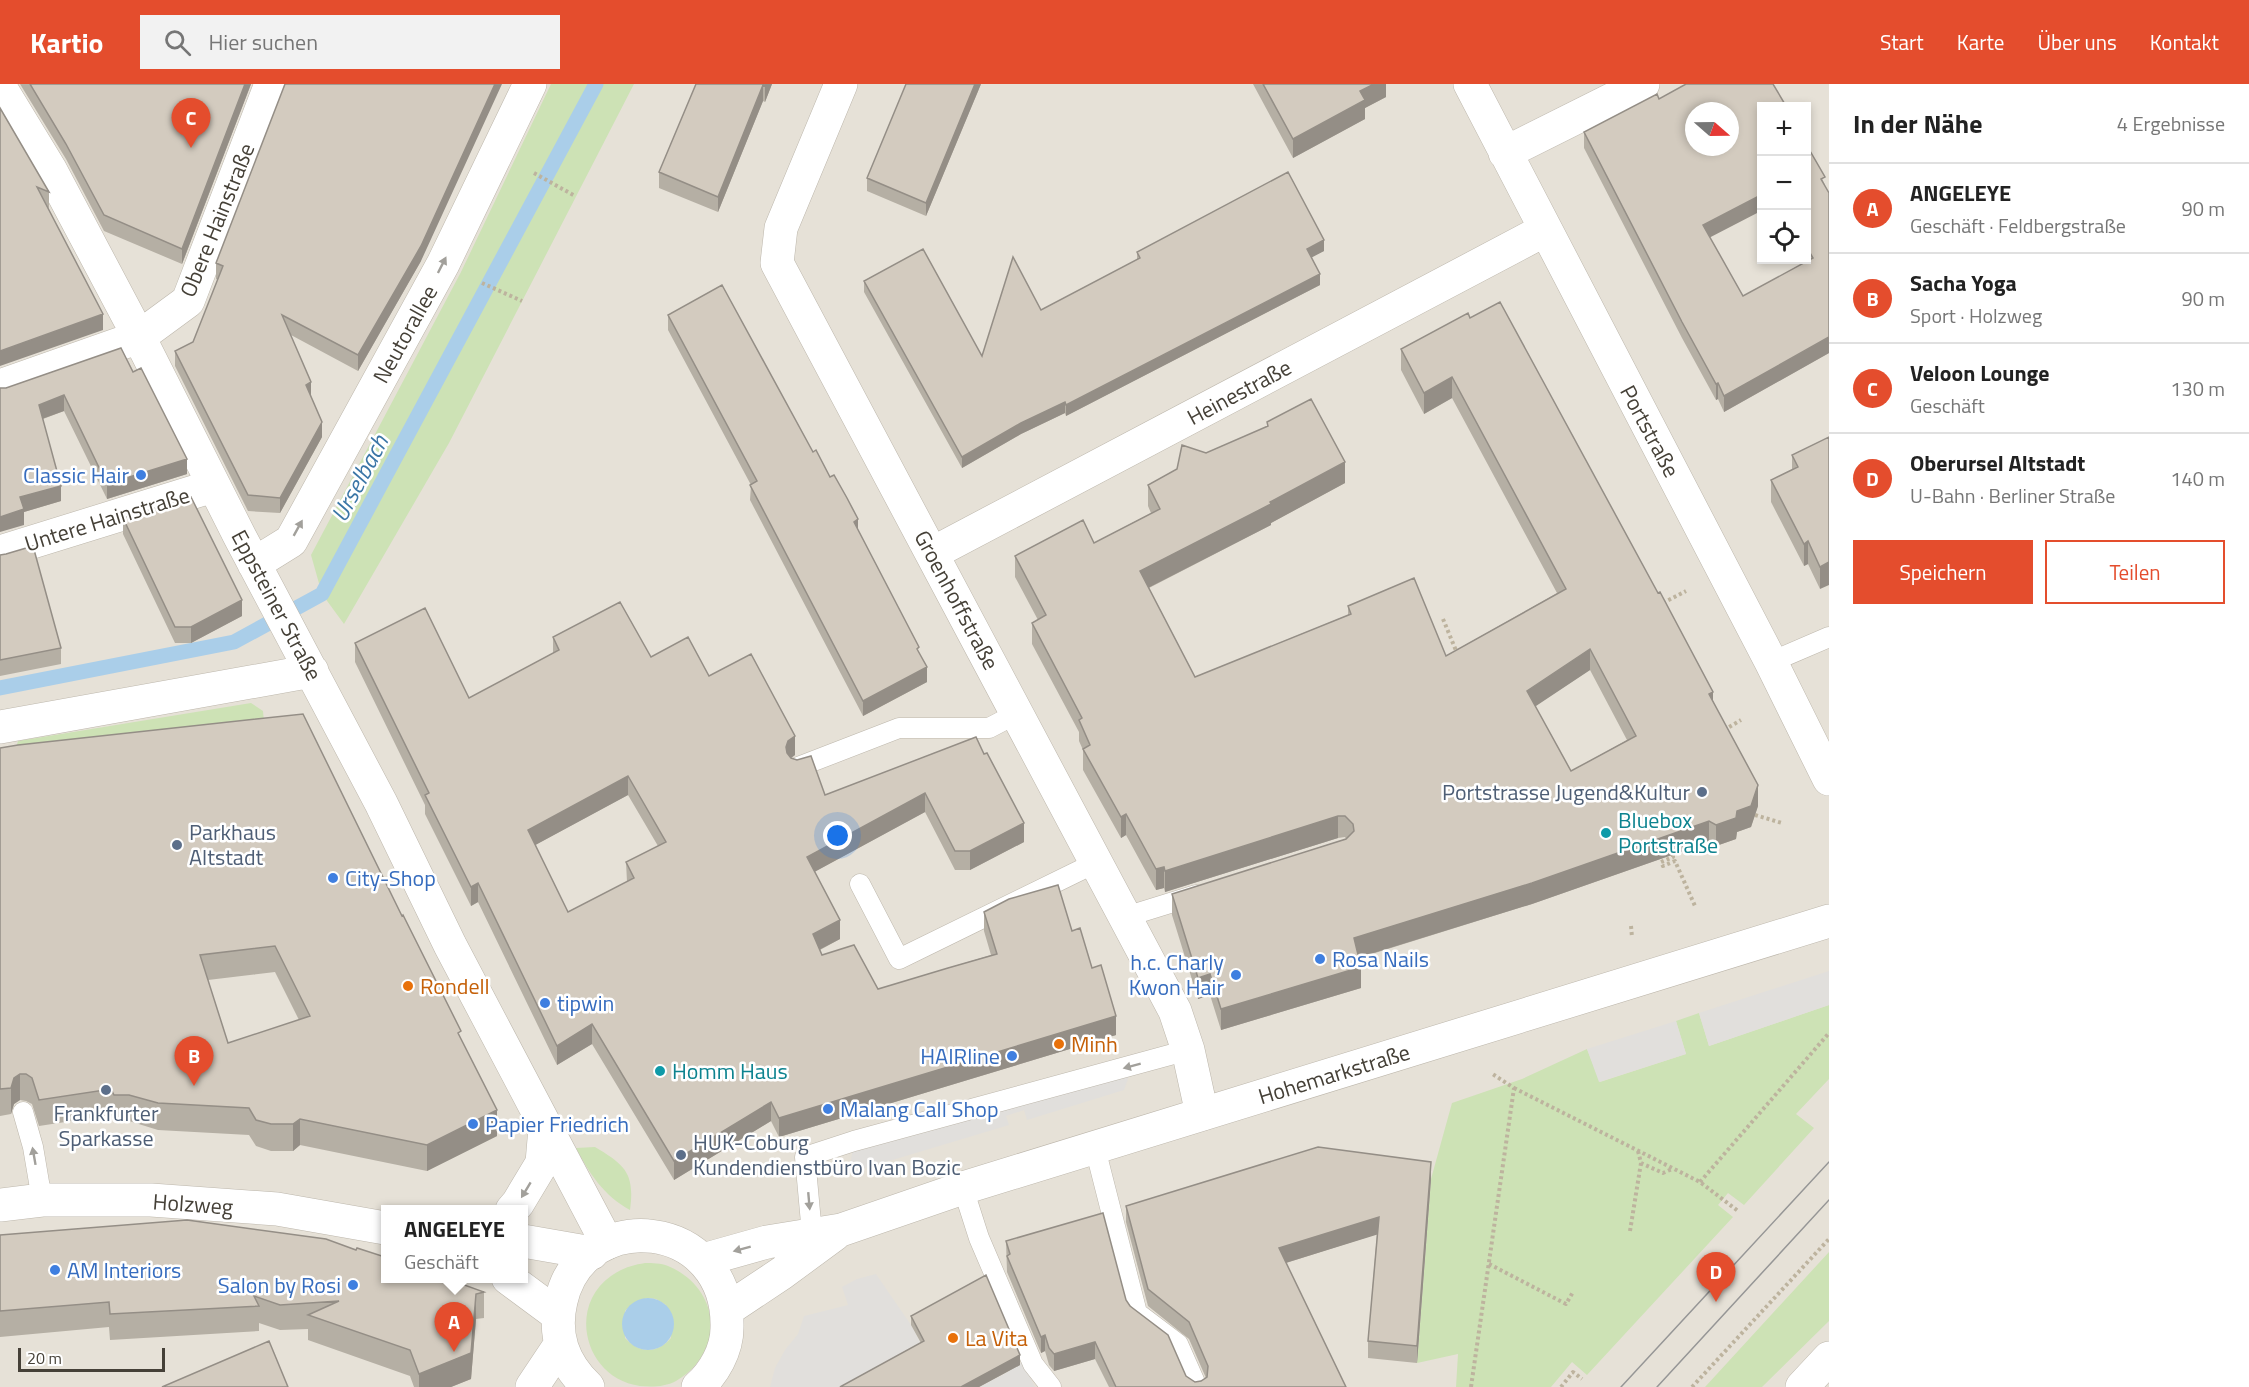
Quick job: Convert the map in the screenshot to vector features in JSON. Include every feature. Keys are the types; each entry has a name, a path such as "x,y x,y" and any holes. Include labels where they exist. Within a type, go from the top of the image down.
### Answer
{"street":[{"name":"Obere Hainstraße","path":"0,386 139,337 188,301 270,84"},
{"name":"Neutorallee","path":"254,564 291,541 443,264 530,84"},
{"name":"Groenhoffstraße","path":"841,84 781,228 777,263 933,553 1174,1011 1188,1050 1202,1114"},
{"name":"Portstraße","path":"1470,84 1771,662 1829,779"},
{"path":"1505,153 1643,84"},
{"name":"Eppsteiner Straße","path":"0,87 50,169 139,337 270,596 312,671 545,1128 599,1248"},
{"name":"Heinestraße","path":"933,553 1545,230"},
{"name":"Untere Hainstraße","path":"0,552 213,486"},
{"path":"0,727 312,671"},
{"name":"Hohemarkstraße","path":"826,1232 1829,921"},
{"path":"516,1205 542,1163 545,1128"},
{"name":"Holzweg","path":"0,1205 42,1200 151,1200 277,1209 381,1227"},
{"path":"703,1260 767,1242 826,1232"},
{"path":"728,1309 782,1273 826,1232"},
{"path":"532,1387 559,1330 563,1290 574,1270 599,1248 627,1236 648,1235 668,1239 687,1247 703,1260 720,1283 728,1309 727,1337 718,1364 698,1387"},
{"path":"528,1241 599,1248"},
{"path":"513,1283 559,1330 568,1363 588,1387"},
{"path":"1802,1387 1829,1358"}],"lane":[{"path":"1771,662 1829,637"},
{"path":"798,767 899,728 989,728 1016,714"},
{"path":"860,884 899,959 1095,863"},
{"path":"1125,917 1216,889"},
{"path":"826,1232 805,1157 854,1141 1188,1050"},
{"path":"23,1112 33,1147 42,1200"},
{"path":"1095,1148 1137,1313 1178,1344 1197,1387"},
{"path":"963,1188 979,1238 1033,1364 1051,1387"}],"path":[{"path":"532,172 575,196"},
{"path":"474,279 522,301"},
{"path":"1658,606 1724,572"},
{"path":"1443,619 1460,662"},
{"path":"1722,731 1741,720"},
{"path":"1755,815 1782,823"},
{"path":"1674,858 1695,906"},
{"path":"1700,1182 1829,1033"},
{"path":"1491,1073 1514,1088 1700,1182 1738,1211"},
{"path":"1471,1387 1514,1088"},
{"path":"1630,1231 1641,1163 1638,1151"},
{"path":"1641,1163 1663,1173 1673,1169"},
{"path":"1692,1387 1829,1239"},
{"path":"1489,1264 1566,1304 1573,1292"},
{"path":"1561,1387 1574,1372 1582,1379"}],"shaded area":[{"path":"0,84 1829,84 1829,1387 0,1387"},
{"path":"1829,971 1829,1005 1709,1046 1699,1013"},
{"path":"1676,1021 1686,1054 1599,1082 1587,1049"},
{"path":"1133,1065 1124,1090 1027,1120 1024,1110 1006,1116 1009,1125 849,1173 854,1141"},
{"path":"876,1274 911,1325 944,1387 770,1387 775,1368 785,1350 798,1334 804,1316 848,1305 842,1287 857,1279"},
{"path":"1022,1362 1035,1387 979,1387 1006,1373"}],"green space":[{"path":"551,84 634,84 449,443 344,624 322,594 311,555 461,272"},
{"path":"251,703 263,711 266,743 15,751 18,741"},
{"path":"1829,1005 1829,1079 1796,1114 1814,1128 1744,1205 1728,1193 1718,1205 1733,1217 1587,1375 1572,1362 1551,1387 1456,1387 1458,1354 1417,1363 1431,1179 1452,1103 1522,1079 1587,1049 1600,1082 1686,1054 1676,1021 1699,1013 1709,1046"},
{"path":"595,1147 614,1159 626,1171 631,1187 630,1210 612,1198 598,1183 576,1148"},
{"path":"1829,1252 1829,1321 1762,1387 1705,1387"},
{"path":"645,1263 665,1265 688,1278 703,1297 711,1319 711,1331 706,1349 691,1370 672,1383 654,1386 640,1386 621,1381 606,1370 595,1357 588,1340 586,1323 589,1306 597,1290 615,1273","holes":["656,1299 666,1305 671,1338 660,1347 642,1349 625,1338 625,1311 638,1301"]}],"water":[{"path":"643,1298 653,1298 662,1302 670,1310 674,1324 670,1338 662,1346 653,1350 643,1350 634,1346 626,1338 622,1329 622,1319 626,1310 634,1302"}],"building":[{"path":"30,84 245,84 182,249 104,215 66,144"},
{"path":"285,84 495,84 421,246 358,355 282,315 311,382 306,385 322,422 280,498 248,495 175,351 193,342 223,266 216,263"},
{"path":"696,84 766,84 763,85 718,197 659,172"},
{"path":"906,84 975,84 926,203 867,178"},
{"path":"1263,84 1374,84 1360,91 1365,100 1293,139"},
{"path":"1686,84 1773,84 1784,102 1757,102 1757,197 1703,225 1743,296 1802,264 1811,264 1813,258 1811,255 1811,153 1825,177 1821,179 1829,193 1829,337 1724,396 1682,322 1584,132 1657,94 1659,99"},
{"path":"0,108 49,192 37,187 103,314 0,351"},
{"path":"1288,172 1324,240 1307,249 1320,274 1066,405 1065,402 1021,423 962,457 864,281 923,249 982,356 1013,257 1041,310 1140,258 1137,252"},
{"path":"722,285 813,452 816,450 830,477 834,475 847,498 858,519 854,522 919,647 917,649 927,667 863,701 750,485 757,481 668,315"},
{"path":"1500,302 1713,692 1709,694 1758,785 1751,806 1737,811 1736,818 1716,825 1709,821 1532,883 1354,938 1361,967 1221,1009 1210,974 1198,978 1172,894 1346,839 1354,831 1353,824 1345,816 1338,816 1165,871 1164,867 1156,869 1126,814 1121,817 1083,749 1090,745 1079,720 1082,718 1032,623 1046,615 1015,556 1083,520 1094,543 1160,509 1148,485 1177,469 1182,445 1206,453 1268,426 1267,422 1311,399 1345,462 1270,502 1271,504 1140,571 1195,677 1351,614 1348,606 1414,578 1446,656 1566,589 1452,377 1424,393 1401,349 1468,313 1470,318","holes":["1590,649 1636,736 1571,771 1527,691"]},
{"path":"121,348 133,372 141,368 187,459 107,484 64,395 39,405 61,486 20,497 24,509 0,517 0,388 6,388"},
{"path":"1829,437 1829,562 1820,567 1808,541 1804,544 1771,480 1798,467 1792,455"},
{"path":"191,497 242,600 191,627 175,627 123,518"},
{"path":"33,546 61,648 0,660 0,555"},
{"path":"620,602 651,657 688,637 709,676 751,654 795,736 788,741 787,753 791,758 797,760 811,756 825,795 976,737 984,754 987,753 1024,823 970,851 955,851 925,793 807,857 840,920 813,934 822,955 854,945 878,989 997,954 984,912 1009,899 1058,885 1072,931 1080,928 1092,968 1101,965 1116,1016 779,1118 771,1102 674,1161 592,1024 557,1046 478,883 471,887 425,795 429,793 355,643 425,608 469,698 559,650 553,637","holes":["628,776 666,842 626,862 634,878 568,912 528,830"]},
{"path":"303,714 461,1031 458,1033 497,1110 427,1145 300,1119 293,1124 271,1124 256,1120 249,1108 158,1103 129,1095 114,1095 111,1089 39,1100 32,1078 26,1074 20,1074 14,1078 11,1088 0,1089 0,748","holes":["275,946 310,1016 228,1043 200,955"]},
{"path":"1318,1147 1431,1162 1417,1346 1368,1341 1379,1217 1279,1248 1346,1387 1116,1387 1095,1342 1054,1354 1049,1348 1045,1335 1041,1337 1007,1256 1010,1254 1006,1241 1103,1213 1126,1300 1130,1306 1168,1335 1186,1376 1195,1382 1207,1377 1208,1366 1189,1322 1148,1289 1126,1206"},
{"path":"187,1220 326,1239 356,1250 357,1248 381,1256 381,1283 459,1283 484,1292 476,1294 471,1353 419,1374 410,1350 308,1315 339,1301 280,1305 254,1296 259,1306 110,1314 109,1302 0,1311 0,1235"},
{"path":"986,1275 1020,1355 961,1387 840,1387 924,1341 911,1316"},
{"path":"269,1341 288,1387 162,1387"}],"waterway":[{"name":"Urselbach","path":"0,688 234,642 322,594 596,84"}],"tram line":[{"path":"1621,1387 1829,1162"},
{"path":"1657,1387 1829,1200"}],"place":[{"name":"Veloon Lounge","path":"191,148"},
{"name":"Classic Hair","path":"141,475"},
{"name":"Portstrasse Jugend&Kultur","path":"1702,792"},
{"name":"Bluebox Portstraße","path":"1606,833"},
{"name":"Parkhaus Altstadt","path":"177,845"},
{"name":"City-Shop","path":"333,878"},
{"name":"Rosa Nails","path":"1320,959"},
{"name":"h.c. Charly Kwon Hair","path":"1236,975"},
{"name":"Rondell","path":"408,986"},
{"name":"tipwin","path":"545,1003"},
{"name":"Minh","path":"1059,1044"},
{"name":"HAIRline","path":"1012,1056"},
{"name":"Homm Haus","path":"660,1071"},
{"name":"Sacha Yoga","path":"194,1086"},
{"name":"Frankfurter Sparkasse","path":"106,1090"},
{"name":"Malang Call Shop","path":"828,1109"},
{"name":"Papier Friedrich","path":"473,1124"},
{"name":"HUK-Coburg Kundendienstbüro Ivan Bozic","path":"681,1155"},
{"name":"AM Interiors","path":"55,1270"},
{"name":"Salon by Rosi","path":"353,1285"},
{"name":"Oberursel Altstadt","path":"1716,1302"},
{"name":"La Vita","path":"953,1338"},
{"name":"ANGELEYE","path":"454,1352"}]}
